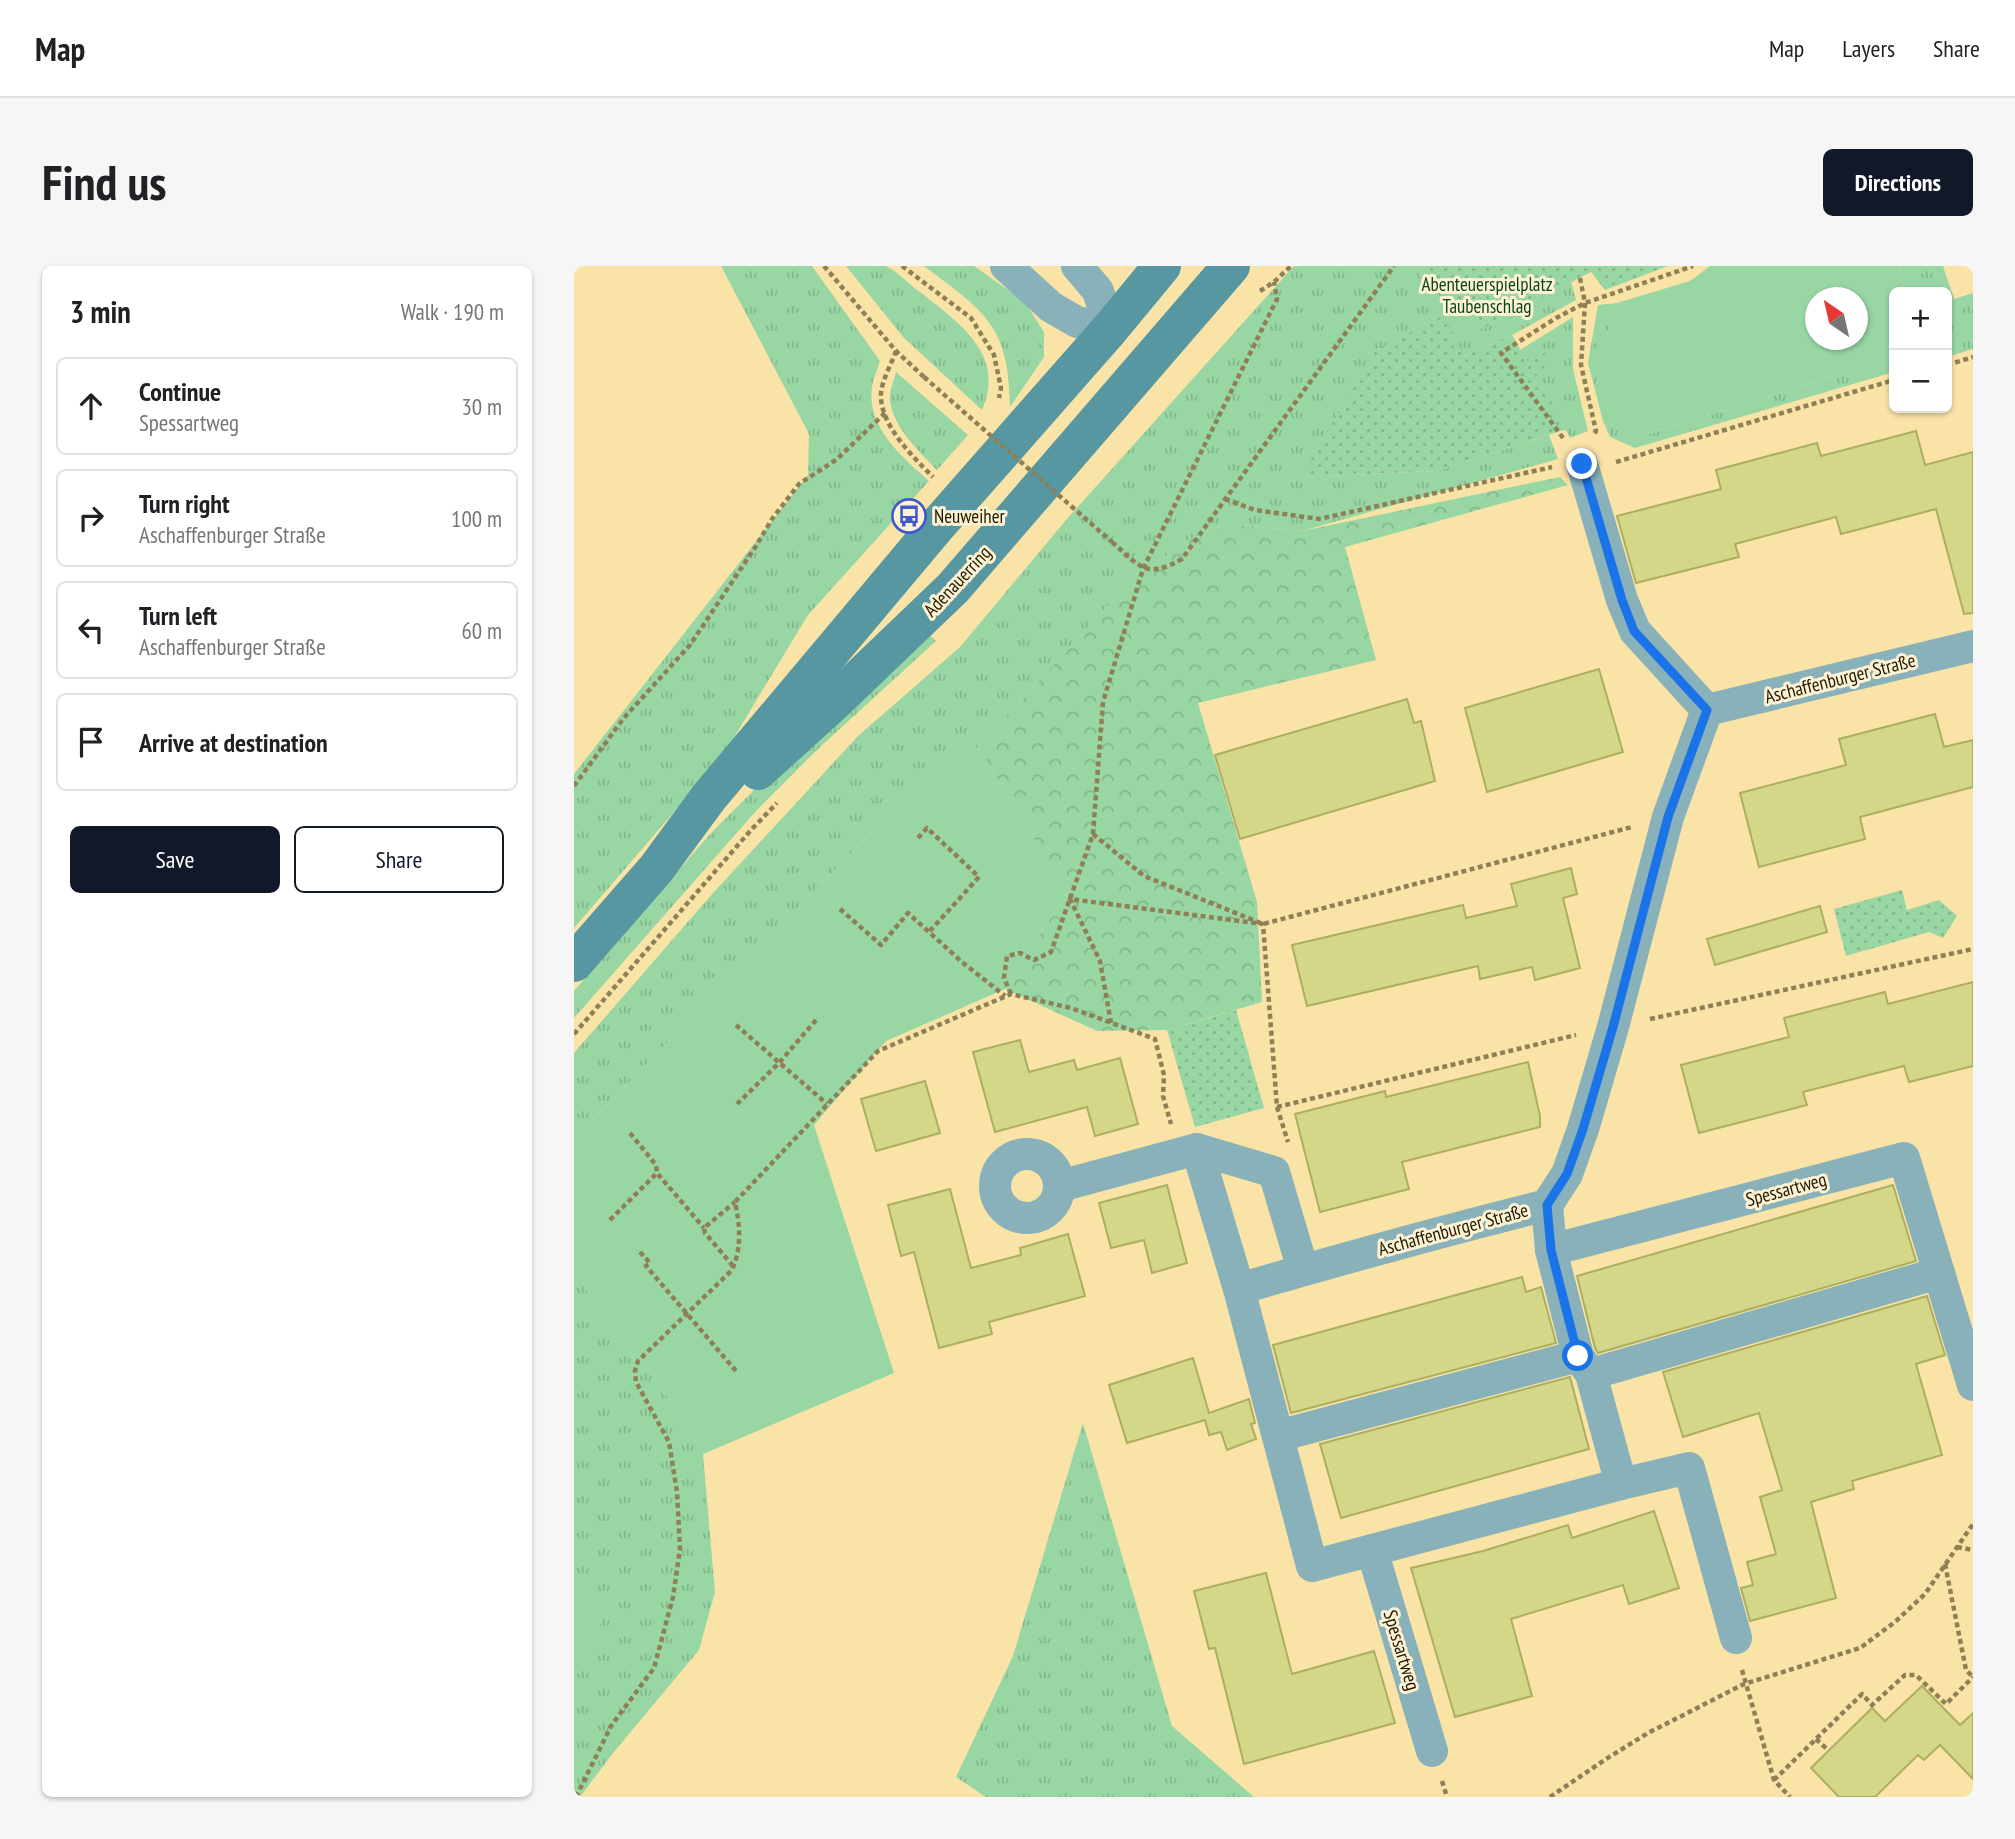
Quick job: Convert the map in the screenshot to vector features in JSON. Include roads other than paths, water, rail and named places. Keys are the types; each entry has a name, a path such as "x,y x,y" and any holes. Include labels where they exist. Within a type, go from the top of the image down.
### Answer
{"main road":[{"name":"Adenauerring","path":"574,963 656,869 709,797 935,528 1162,266"},
{"name":"Adenauerring","path":"656,869 953,589 1231,266"},
{"path":"1110,329 1148,364"}],"street":[{"path":"1006,266 1051,307 1077,322 1110,329 1098,292 1077,266"},
{"path":"1582,464 1618,587 1634,631 1707,710"},
{"name":"Aschaffenburger Straße","path":"1239,1289 1547,1205 1567,1174 1583,1129 1613,1027 1668,817 1707,710 1973,646"},
{"path":"1188,1152 1239,1289 1312,1566 1689,1468 1736,1638"},
{"path":"1060,1186 1188,1152 1274,1172 1303,1270"},
{"name":"Spessartweg","path":"1551,1250 1905,1158 1973,1385"},
{"path":"1547,1205 1551,1250 1621,1484"},
{"path":"1278,1436 1585,1365 1940,1273"},
{"name":"Spessartweg","path":"1372,1550 1432,1751"}],"place":[{"name":"Neuweiher","path":"909,516"}],"park label":[{"name":"Abenteuerspielplatz Taubenschlag","path":"1487,295"}]}
